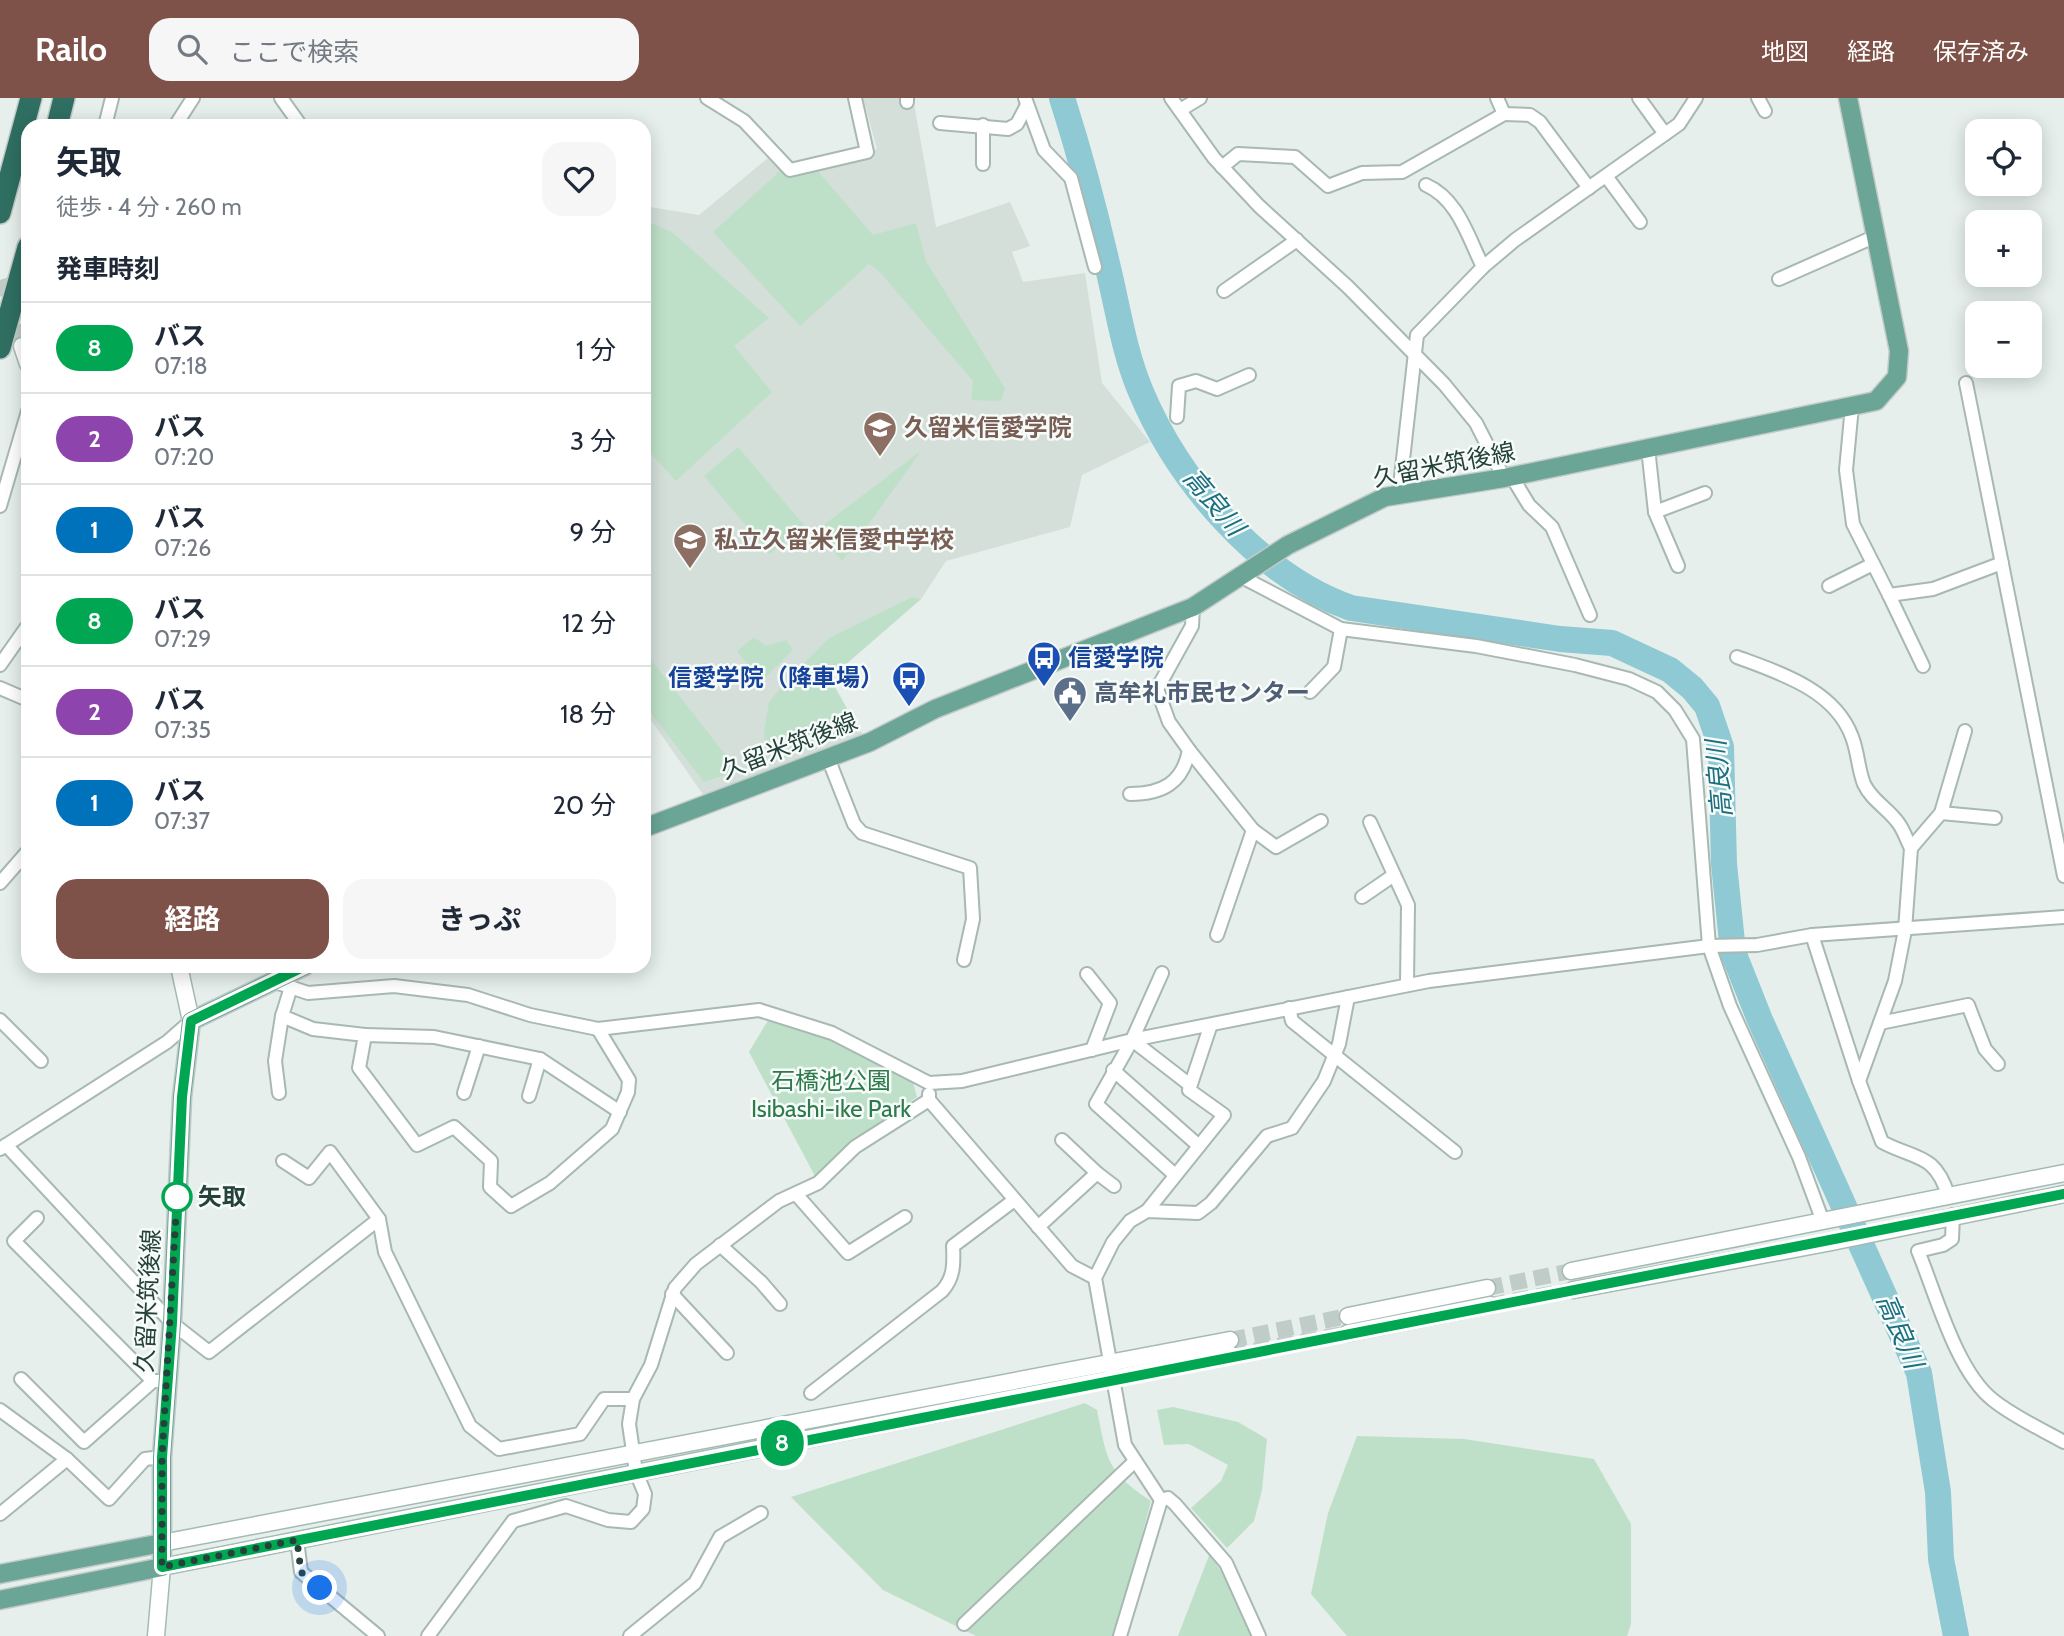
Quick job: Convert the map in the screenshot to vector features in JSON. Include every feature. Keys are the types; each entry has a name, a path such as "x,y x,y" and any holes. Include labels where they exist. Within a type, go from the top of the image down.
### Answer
{"highway":[{"path":"25,119 31,98"},
{"path":"59,119 64,98"},
{"path":"0,214 21,135"},
{"path":"0,348 21,272"}],"main road":[{"name":"久留米筑後線","path":"651,825 828,758 1020,673 1193,607 1284,548 1385,497 1508,478 1876,401 1897,377 1899,351 1848,98"},
{"path":"191,1021 290,973"},
{"name":"久留米筑後線","path":"162,1567 160,1381 172,1323 182,1097 191,1021"},
{"path":"0,1574 162,1543"},
{"path":"0,1600 162,1567"}],"street":[{"path":"107,119 112,98"},
{"path":"180,119 193,98"},
{"path":"281,98 296,119"},
{"path":"707,98 744,121 790,170 867,152 855,98"},
{"path":"1172,98 1222,167 1413,352 1476,423 1508,478 1529,505 1552,527 1590,615"},
{"path":"1180,110 1200,98"},
{"path":"1497,98 1504,114"},
{"path":"1639,98 1665,134"},
{"path":"1399,495 1413,352 1418,335 1483,267 1679,124 1696,98"},
{"path":"1758,98 1765,111"},
{"path":"940,123 1008,129 1017,124 1026,102"},
{"path":"1026,102 1044,150 1070,178 1095,267"},
{"path":"1222,167 1238,155 1295,157 1328,186 1362,173 1402,172 1504,114 1530,115 1541,122 1589,188"},
{"path":"983,125 983,163"},
{"path":"1605,176 1640,222"},
{"path":"1426,185 1440,191 1451,202 1483,267"},
{"path":"1779,279 1876,236"},
{"path":"1224,291 1297,240"},
{"path":"1177,417 1179,386 1196,381 1217,388 1249,376"},
{"path":"1966,383 2064,876"},
{"path":"1852,406 1846,470 1853,524 1923,666"},
{"path":"0,506 21,435"},
{"path":"1648,448 1655,512 1678,566"},
{"path":"1655,512 1705,493"},
{"path":"1889,595 1933,589 2002,563"},
{"path":"1829,586 1873,564"},
{"path":"1240,576 1341,629 1476,646 1575,665 1629,679 1657,692 1675,710 1693,739 1709,946 1730,1006 1799,1157 1822,1219"},
{"path":"1193,607 1192,626 1157,688 1169,722 1253,830 1276,847 1321,821"},
{"path":"1310,692 1334,667 1341,629"},
{"path":"0,665 21,635"},
{"path":"1737,657 1784,674 1824,698 1842,716 1853,737 1864,784 1872,797 1899,824 1911,848 1905,930 1895,981 1859,1081"},
{"path":"0,688 21,697"},
{"path":"1911,848 1941,813 1965,731"},
{"path":"1130,794 1148,794 1176,781 1186,767 1189,750"},
{"path":"828,758 854,824 862,833 970,868 973,919 964,960"},
{"path":"1941,813 1995,818"},
{"path":"1370,822 1408,905 1407,984"},
{"path":"1217,935 1253,830"},
{"path":"0,883 21,859"},
{"path":"1362,897 1394,875"},
{"path":"272,981 308,993 350,992 394,986 468,995 530,1015 598,1028 759,1010 832,1034 929,1083 962,1081 1132,1040 1210,1027 1407,984 1709,946 1747,943 1757,945 1812,935 2064,917"},
{"path":"1812,935 1859,1081 1882,1142 1930,1162 1938,1170 1948,1195"},
{"path":"181,973 191,1021 167,1042 3,1147 172,1323 209,1352 379,1219"},
{"path":"1162,973 1132,1040 1096,1104 1175,1175"},
{"path":"1087,974 1110,1003 1091,1050"},
{"path":"279,1093 275,1061 282,1016 291,987"},
{"path":"1147,1211 1198,1213 1211,1203 1262,1141 1274,1132 1292,1128 1315,1099 1334,1056 1343,1029 1348,997"},
{"path":"1880,1023 1968,1005 1984,1049 1998,1064"},
{"path":"1289,1008 1292,1021 1455,1152"},
{"path":"282,1016 313,1029 365,1035 434,1037 540,1059 620,1112"},
{"path":"0,1020 41,1061"},
{"path":"1161,1500 1125,1445 1095,1278 1113,1242 1130,1222 1147,1211 1224,1115 1189,1090 1210,1027"},
{"path":"365,1035 359,1068 417,1145 454,1127 491,1161 490,1187 511,1206 561,1174 612,1129 628,1092 629,1080 598,1028"},
{"path":"1132,1040 1190,1085"},
{"path":"464,1093 480,1046"},
{"path":"529,1096 540,1059"},
{"path":"1113,1070 1199,1146"},
{"path":"929,1083 929,1100 1013,1201 1072,1266 1095,1278"},
{"path":"428,1636 513,1521 566,1506 608,1520 631,1522 643,1509 645,1494 636,1472 629,1424 633,1399 651,1365 672,1294 696,1264 720,1245 779,1201 818,1184 855,1147 929,1100"},
{"path":"1062,1140 1114,1186"},
{"path":"283,1161 309,1178 330,1152 379,1219 385,1252 470,1426 499,1449 580,1434 604,1399 633,1399"},
{"path":"1038,1227 1097,1173"},
{"path":"1571,1271 2064,1173"},
{"path":"796,1194 848,1253 905,1217"},
{"path":"1573,1290 1832,1242 2064,1194"},
{"path":"811,1393 942,1291 949,1284 954,1268 953,1246 1013,1201"},
{"path":"1953,1215 1952,1239 1943,1245 1918,1251 1960,1353 1993,1400 2064,1442"},
{"path":"21,1379 84,1442 160,1381 15,1241 37,1218"},
{"path":"720,1245 780,1304"},
{"path":"1348,1316 1486,1288"},
{"path":"672,1294 727,1353"},
{"path":"1348,1333 1490,1305"},
{"path":"162,1543 1231,1348"},
{"path":"156,1636 162,1567 636,1472 1112,1371"},
{"path":"0,1410 67,1459 110,1499 145,1460 162,1457"},
{"path":"0,1514 67,1459"},
{"path":"964,1624 1134,1462"},
{"path":"1161,1500 1168,1499 1175,1504 1226,1563 1259,1636"},
{"path":"1120,1636 1161,1500"},
{"path":"630,1636 695,1583 720,1537 761,1513"},
{"path":"297,1540 301,1572 378,1636"}],"shaded area":[{"name":"久留米信愛学院","path":"863,98 913,98 936,227 1010,202 1030,246 1012,252 1023,282 1085,273 1102,383 1150,442 1082,475 1070,527 946,561 921,599 830,678 857,727 870,742 709,803 651,720 651,207 699,215 768,158 781,170 817,170 877,149"}],"green space":[{"path":"781,170 817,170 873,235 916,223 926,261 1005,388 1001,401 971,400 973,381 879,271 869,264 800,326 713,232"},
{"path":"651,223 672,232 769,318 734,346 772,392 676,481 651,454"},
{"path":"738,447 804,525 770,554 704,476"},
{"path":"921,451 842,561 817,530"},
{"path":"912,597 921,599 830,678 857,727 779,760 773,753 766,758 764,732 769,702 786,682 829,638"},
{"path":"754,637 766,646 786,640 793,650 761,682 737,651"},
{"path":"651,660 738,771 704,782 651,713"},
{"name":"石橋池公園 Isibashi-ike Park","path":"770,1017 829,1037 913,1082 917,1097 853,1141 816,1178 749,1052"},
{"path":"1085,1403 1097,1410 1103,1441 1117,1473 1151,1501 1115,1636 976,1636 883,1590 791,1497"},
{"path":"1173,1407 1238,1422 1267,1439 1262,1490 1254,1521 1227,1548 1191,1508 1221,1481 1228,1465 1189,1444 1164,1445 1157,1410"},
{"path":"1357,1436 1464,1439 1594,1459 1631,1524 1631,1624 1627,1636 1347,1636 1311,1594 1328,1513"},
{"path":"1210,1553 1259,1636 1178,1636"}],"waterway":[{"name":"高良川","path":"1062,98 1092,204 1126,346 1141,392 1176,458 1199,491 1254,549 1317,593 1351,608 1560,639 1612,643 1670,670 1692,688 1707,706 1721,747 1724,864 1733,952 1760,1020 1919,1373 1938,1492 1941,1559 1956,1636"}],"tunnel":[{"path":"0,280 21,343"},
{"path":"1487,1288 1571,1271"},
{"path":"1490,1305 1573,1290"},
{"path":"1230,1340 1348,1316"},
{"path":"1231,1355 1348,1333"}],"bus line":[{"name":"8","path":"290,973 191,1021 182,1097 172,1323 162,1457 162,1567 1207,1360 1832,1242 2064,1194"}],"place":[{"name":"久留米信愛学院","path":"880,458"},
{"name":"私立久留米信愛中学校","path":"690,570"},
{"name":"信愛学院","path":"1044,688"},
{"name":"信愛学院（降車場）","path":"909,708"},
{"name":"高牟礼市民センター","path":"1070,723"},
{"name":"矢取","path":"177,1197"}],"route":[{"path":"177,1197 172,1323 162,1457 162,1567 297,1540 301,1572 320,1588"}]}
